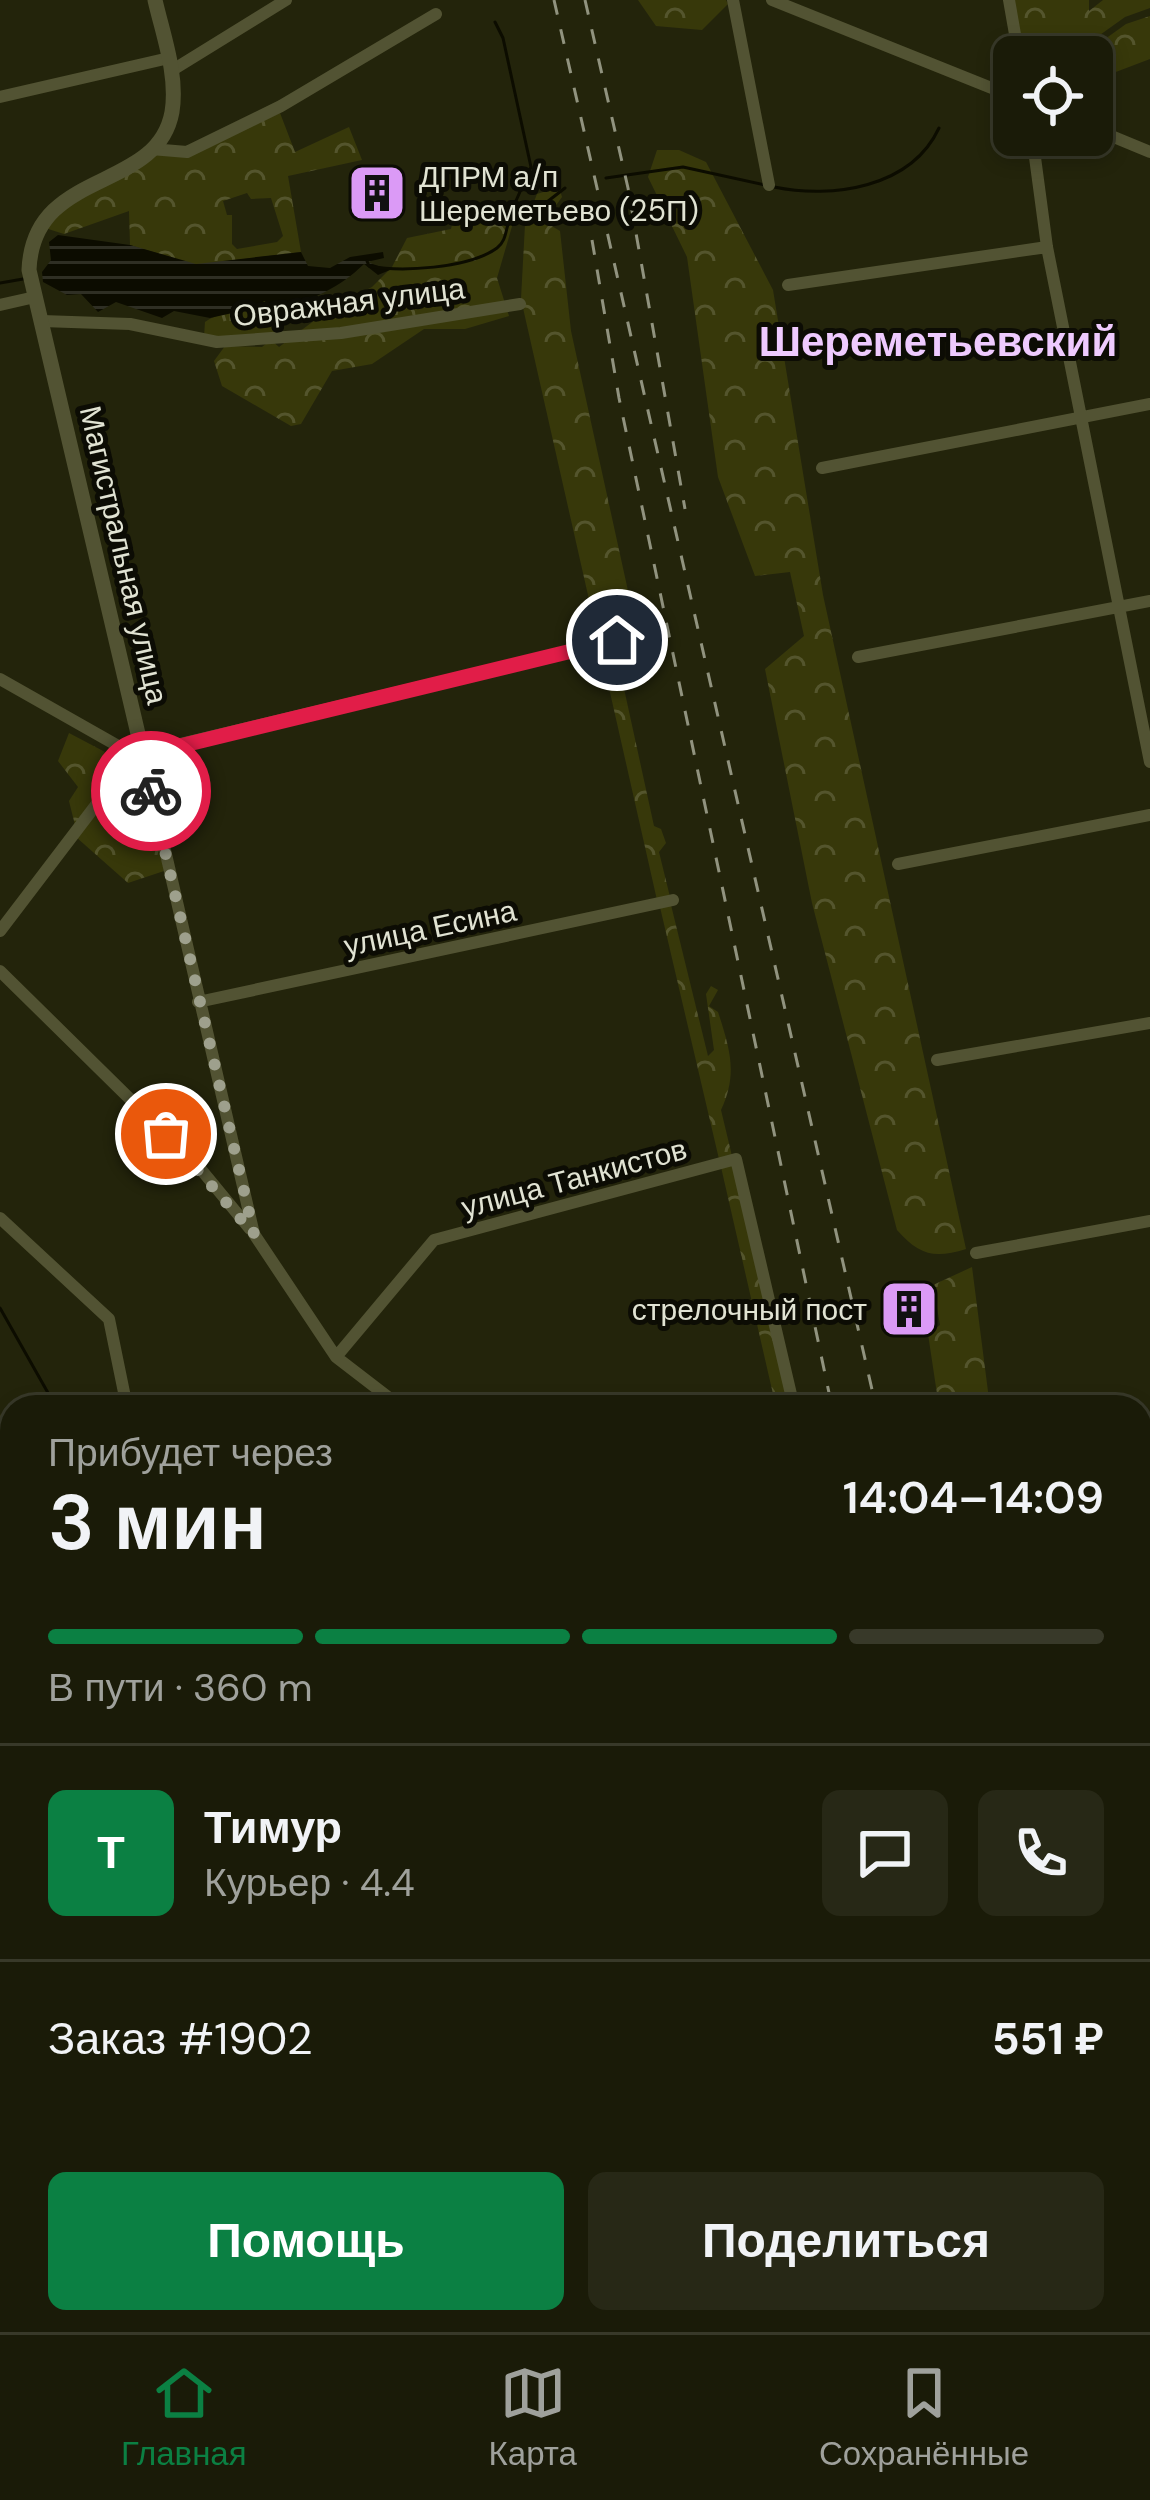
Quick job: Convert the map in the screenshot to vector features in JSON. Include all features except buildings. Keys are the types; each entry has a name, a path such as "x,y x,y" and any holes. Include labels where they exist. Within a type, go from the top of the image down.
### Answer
{"street":[{"path":"155,0 170,64 169,122 151,149 187,152 281,106 436,14"},
{"path":"0,97 170,64 286,0"},
{"path":"733,0 769,185"},
{"path":"772,0 993,89"},
{"path":"1009,0 1015,36"},
{"path":"1113,137 1150,152"},
{"name":"Магистральная улица","path":"151,149 71,196 37,226 29,270 138,755 254,1234 336,1357 385,1395"},
{"path":"1034,156 1047,247 1150,762"},
{"path":"788,285 1047,247"},
{"path":"0,305 35,296"},
{"name":"Овражная улица","path":"42,321 130,324 217,342 341,333 520,304"},
{"path":"822,468 1150,404"},
{"path":"858,657 1150,601"},
{"path":"0,931 138,755 617,640"},
{"path":"0,679 138,755"},
{"path":"898,864 1150,815"},
{"name":"улица Есина","path":"198,1002 673,900"},
{"path":"0,971 199,1167 254,1234"},
{"path":"937,1060 1150,1023"},
{"name":"улица Танкистов","path":"336,1357 434,1240 736,1159 791,1395"},
{"path":"0,1218 109,1319 125,1395"},
{"path":"976,1252 1150,1221"}],"green space":[{"path":"638,0 726,0 728,4 702,30 656,26"},
{"path":"1012,0 1089,0 1089,11 1103,0 1150,0 1150,8 1125,17 1098,36 1018,36"},
{"path":"1150,16 1150,59 1113,73 1113,36 1109,36"},
{"path":"280,113 295,152 349,127 362,160 288,176 301,252 196,265 130,245 129,211 64,234 42,227 53,213 153,155 188,155","holes":["247,193 251,199 271,198 283,236 277,242 237,249 232,244 232,215 227,215 223,201"]},
{"path":"657,150 679,150 706,162 773,290 823,595 966,1249 928,1253 897,1230 812,903 765,669 804,636 790,572 755,576 718,477 687,257 648,177"},
{"path":"559,187 562,197 549,215 550,225 560,231 571,331 639,641 636,665 616,652 654,826 661,829 666,843 659,852 670,897 657,900 521,299 525,225 537,194"},
{"path":"505,205 515,216 497,278 509,316 465,329 424,329 372,364 332,371 301,424 291,426 222,386 214,361 225,346 262,347 271,340 279,347 331,308 372,287 392,267 407,238 451,229 455,213"},
{"path":"264,301 283,313 281,335 204,337 205,322"},
{"path":"69,733 105,752 97,769 107,772 116,756 128,760 76,829 69,801 78,787 58,761"},
{"path":"140,761 164,871 128,883 76,837"},
{"path":"671,905 708,1056 714,1050 706,994 711,986 718,990 709,1006 718,1012 729,1050 731,1073 721,1110 732,1156 719,1159 660,907"},
{"path":"733,1164 787,1395 773,1395 721,1167"},
{"path":"972,1267 988,1395 937,1395 928,1334 940,1325 933,1285"}],"shaded area":[{"path":"58,235 130,245 196,264 301,252 308,266 330,268 350,257 383,252 384,258 367,262 390,270 378,275 364,264 326,292 281,310 264,301 259,307 210,318 174,311 162,318 116,302 98,312 81,294 67,295 43,282 42,272 51,260 49,242"}],"waterway":[{"path":"495,22 503,38 531,167 511,212"},
{"path":"774,187 820,191 868,184 910,164 939,128"},
{"path":"606,178 683,167 765,185"},
{"path":"367,261 369,266 398,269 469,261 501,245 512,215 534,212 565,188"},
{"path":"0,283 23,279"},
{"path":"0,1308 49,1395"}],"railway":[{"path":"554,0 873,1395"},
{"path":"585,0 628,188 685,509"},
{"path":"592,240 619,398 829,1395"}],"way so far":[{"path":"151,791 254,1234 166,1134"}],"place":[{"name":"ДПРМ а/п Шереметьево (25П)","path":"377,193"},
{"name":"стрелочный пост","path":"909,1309"}],"district":[{"name":"Шереметьевский","path":"938,341"}],"route":[{"path":"151,791 143,755 617,640"}]}
